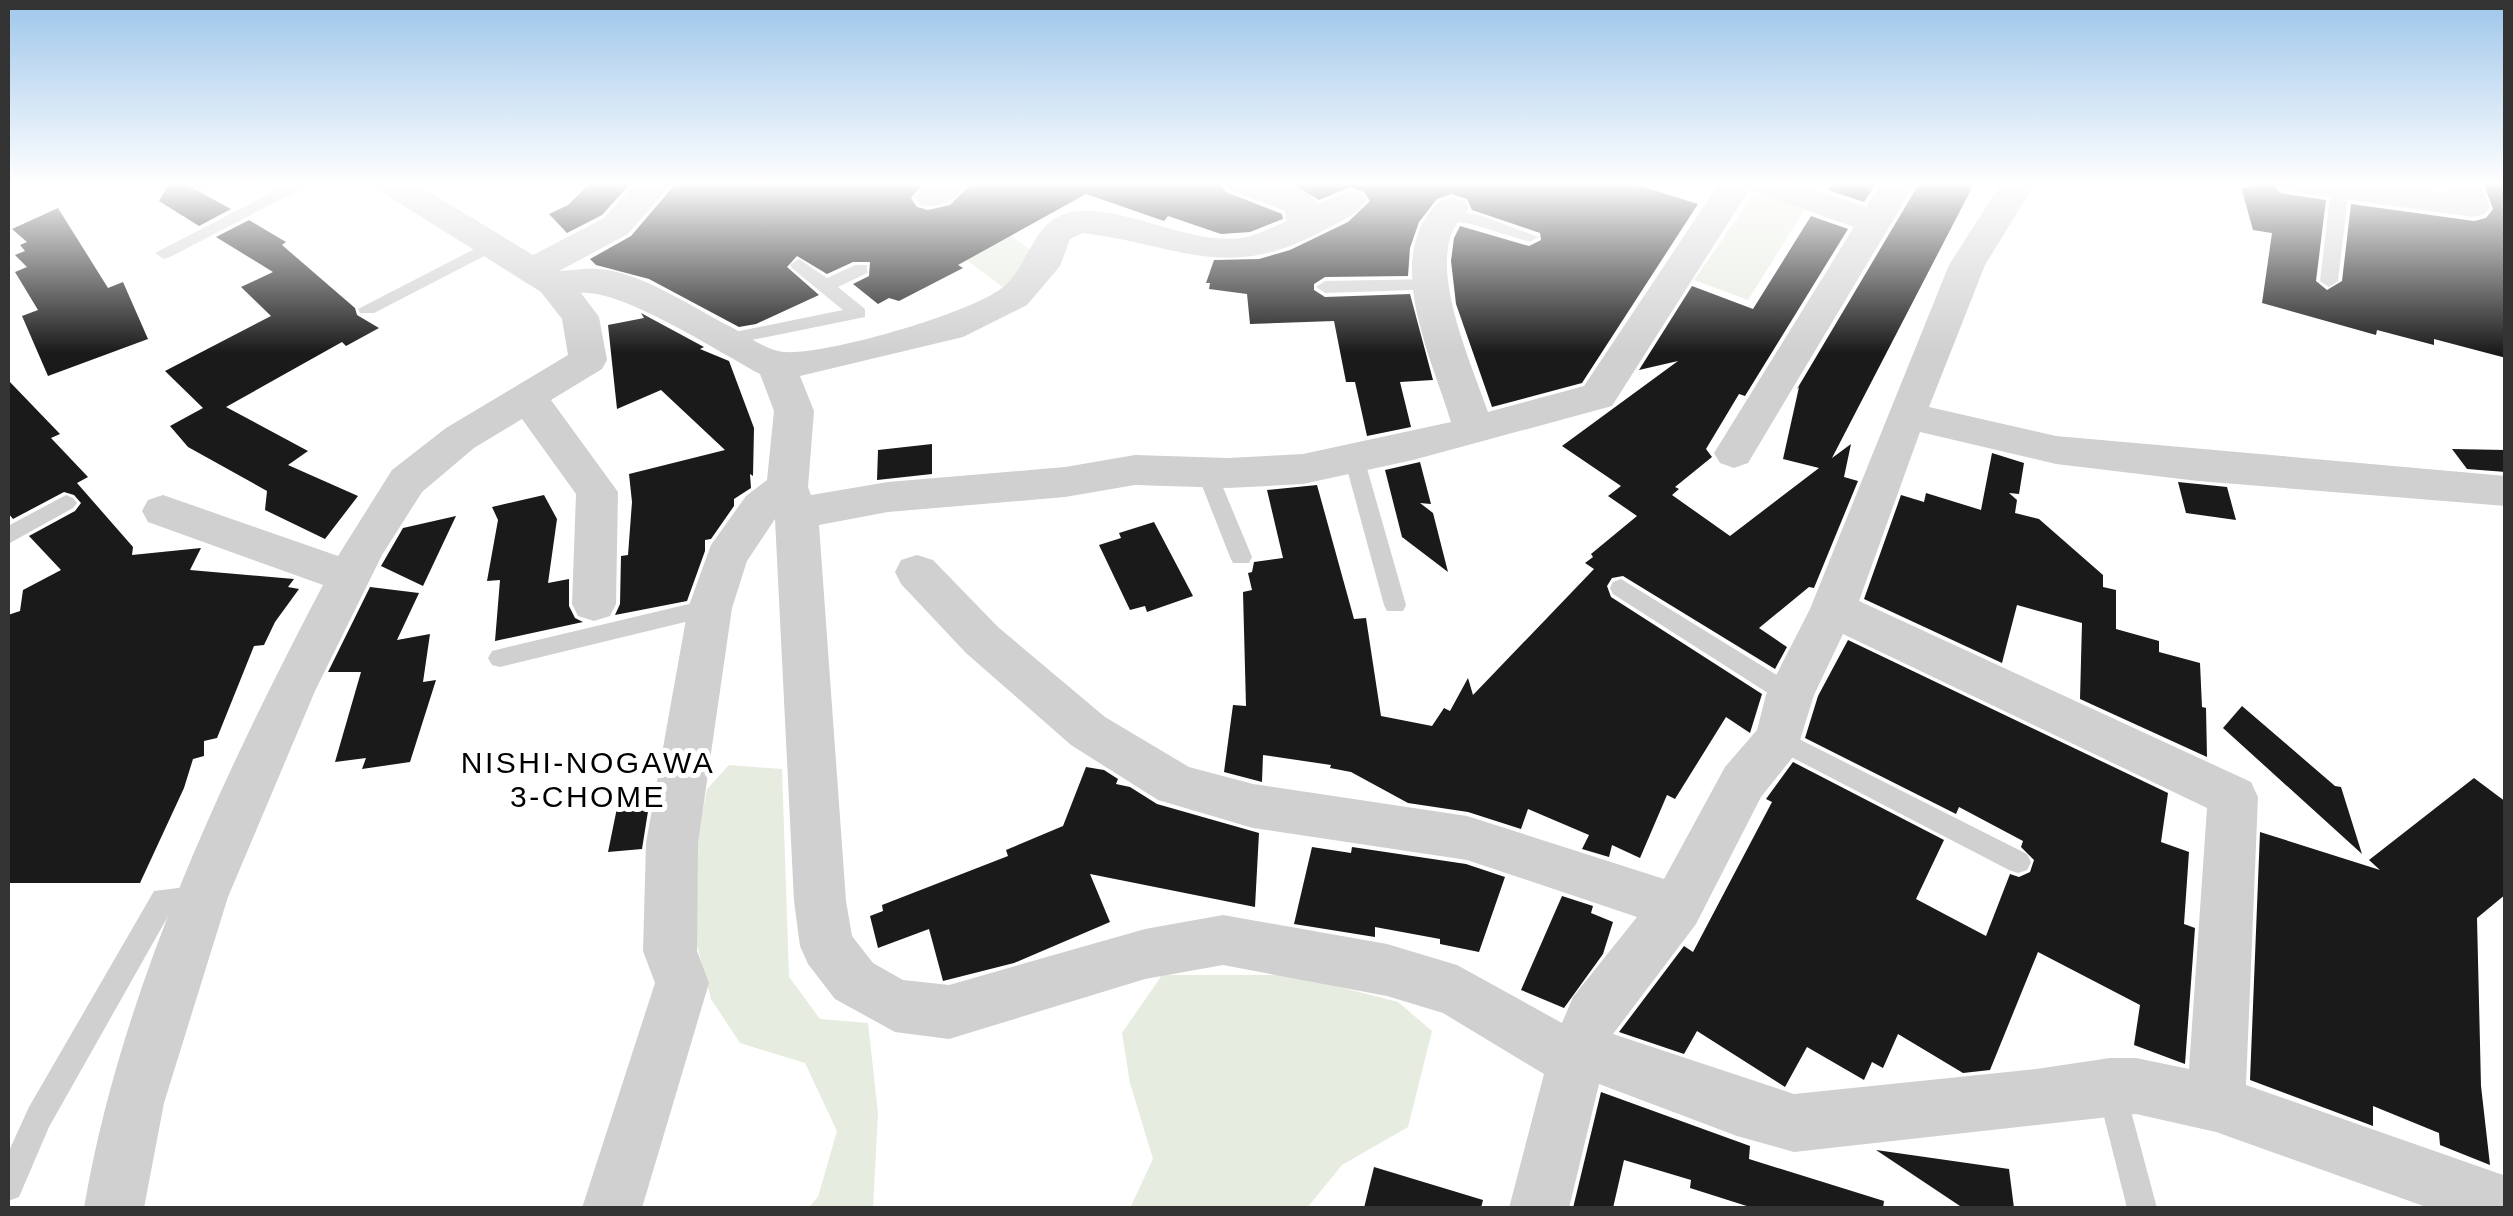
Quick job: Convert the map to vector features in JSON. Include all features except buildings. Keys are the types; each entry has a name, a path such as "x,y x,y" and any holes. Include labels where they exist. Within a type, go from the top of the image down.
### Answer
{"street":[{"path":"119,1206 135,1103 202,897 292,692 348,577 407,481 460,438 588,360 580,317 542,278 478,239"},
{"path":"542,278 598,239"},
{"path":"542,278 599,280 635,293 777,366 832,358 966,320 1014,297 1042,266 1052,239"},
{"path":"1174,239 1220,249 1255,248 1276,239"},
{"path":"1434,239 1430,246 1434,285 1472,428"},
{"path":"612,1208 682,982 670,952 672,844 710,608 726,558 761,507 792,500 888,498 1064,482 1134,470 1207,473 1303,468 1598,396 1701,239"},
{"path":"1734,452 1865,239"},
{"path":"1539,1208 1592,1016 1677,907 1743,782 1779,739 1790,695 1833,608 1967,265 1983,239"},
{"path":"777,366 794,411 792,500 820,901 827,946 854,981 895,1006 949,1012 1145,954 1223,940 1387,970 1457,991 1578,1056 1794,1123 2136,1086 2216,1103 2506,1206"},
{"path":"528,398 597,492 594,604"},
{"path":"1906,415 2056,450 2198,466 2506,491"},
{"path":"163,511 348,577"},
{"path":"916,572 982,640 1088,732 1176,785 1253,806 1467,838 1677,907"},
{"path":"1833,608 2233,797 2216,1103"}],"lane":[{"path":"164,253 193,239"},
{"path":"2329,281 2334,239"},
{"path":"367,309 490,246"},
{"path":"727,340 858,313 799,264"},
{"path":"825,286 861,269"},
{"path":"1325,287 1434,285"},
{"path":"1354,458 1396,604"},
{"path":"1207,473 1241,556"},
{"path":"8,536 66,504"},
{"path":"1621,588 1790,695"},
{"path":"500,658 710,608"},
{"path":"1779,739 2018,862"},
{"path":"8,1186 39,1117 163,899 202,897"},
{"path":"2110,1086 2142,1208"}],"shaded area":[{"path":"939,239 1015,239 1032,251 1008,291"},
{"path":"1723,239 1786,239 1748,300 1694,280"},
{"path":"729,765 782,769 789,977 820,1019 868,1023 878,1113 873,1208 808,1208 818,1197 837,1131 805,1063 740,1043 711,999 694,934 695,848 707,789"},
{"path":"1162,975 1293,975 1398,1002 1432,1031 1408,1127 1342,1165 1307,1208 1130,1208 1153,1159 1130,1083 1122,1033"}],"district":[{"name":"NISHI-NOGAWA 3-CHOME","path":"588,779"}]}
